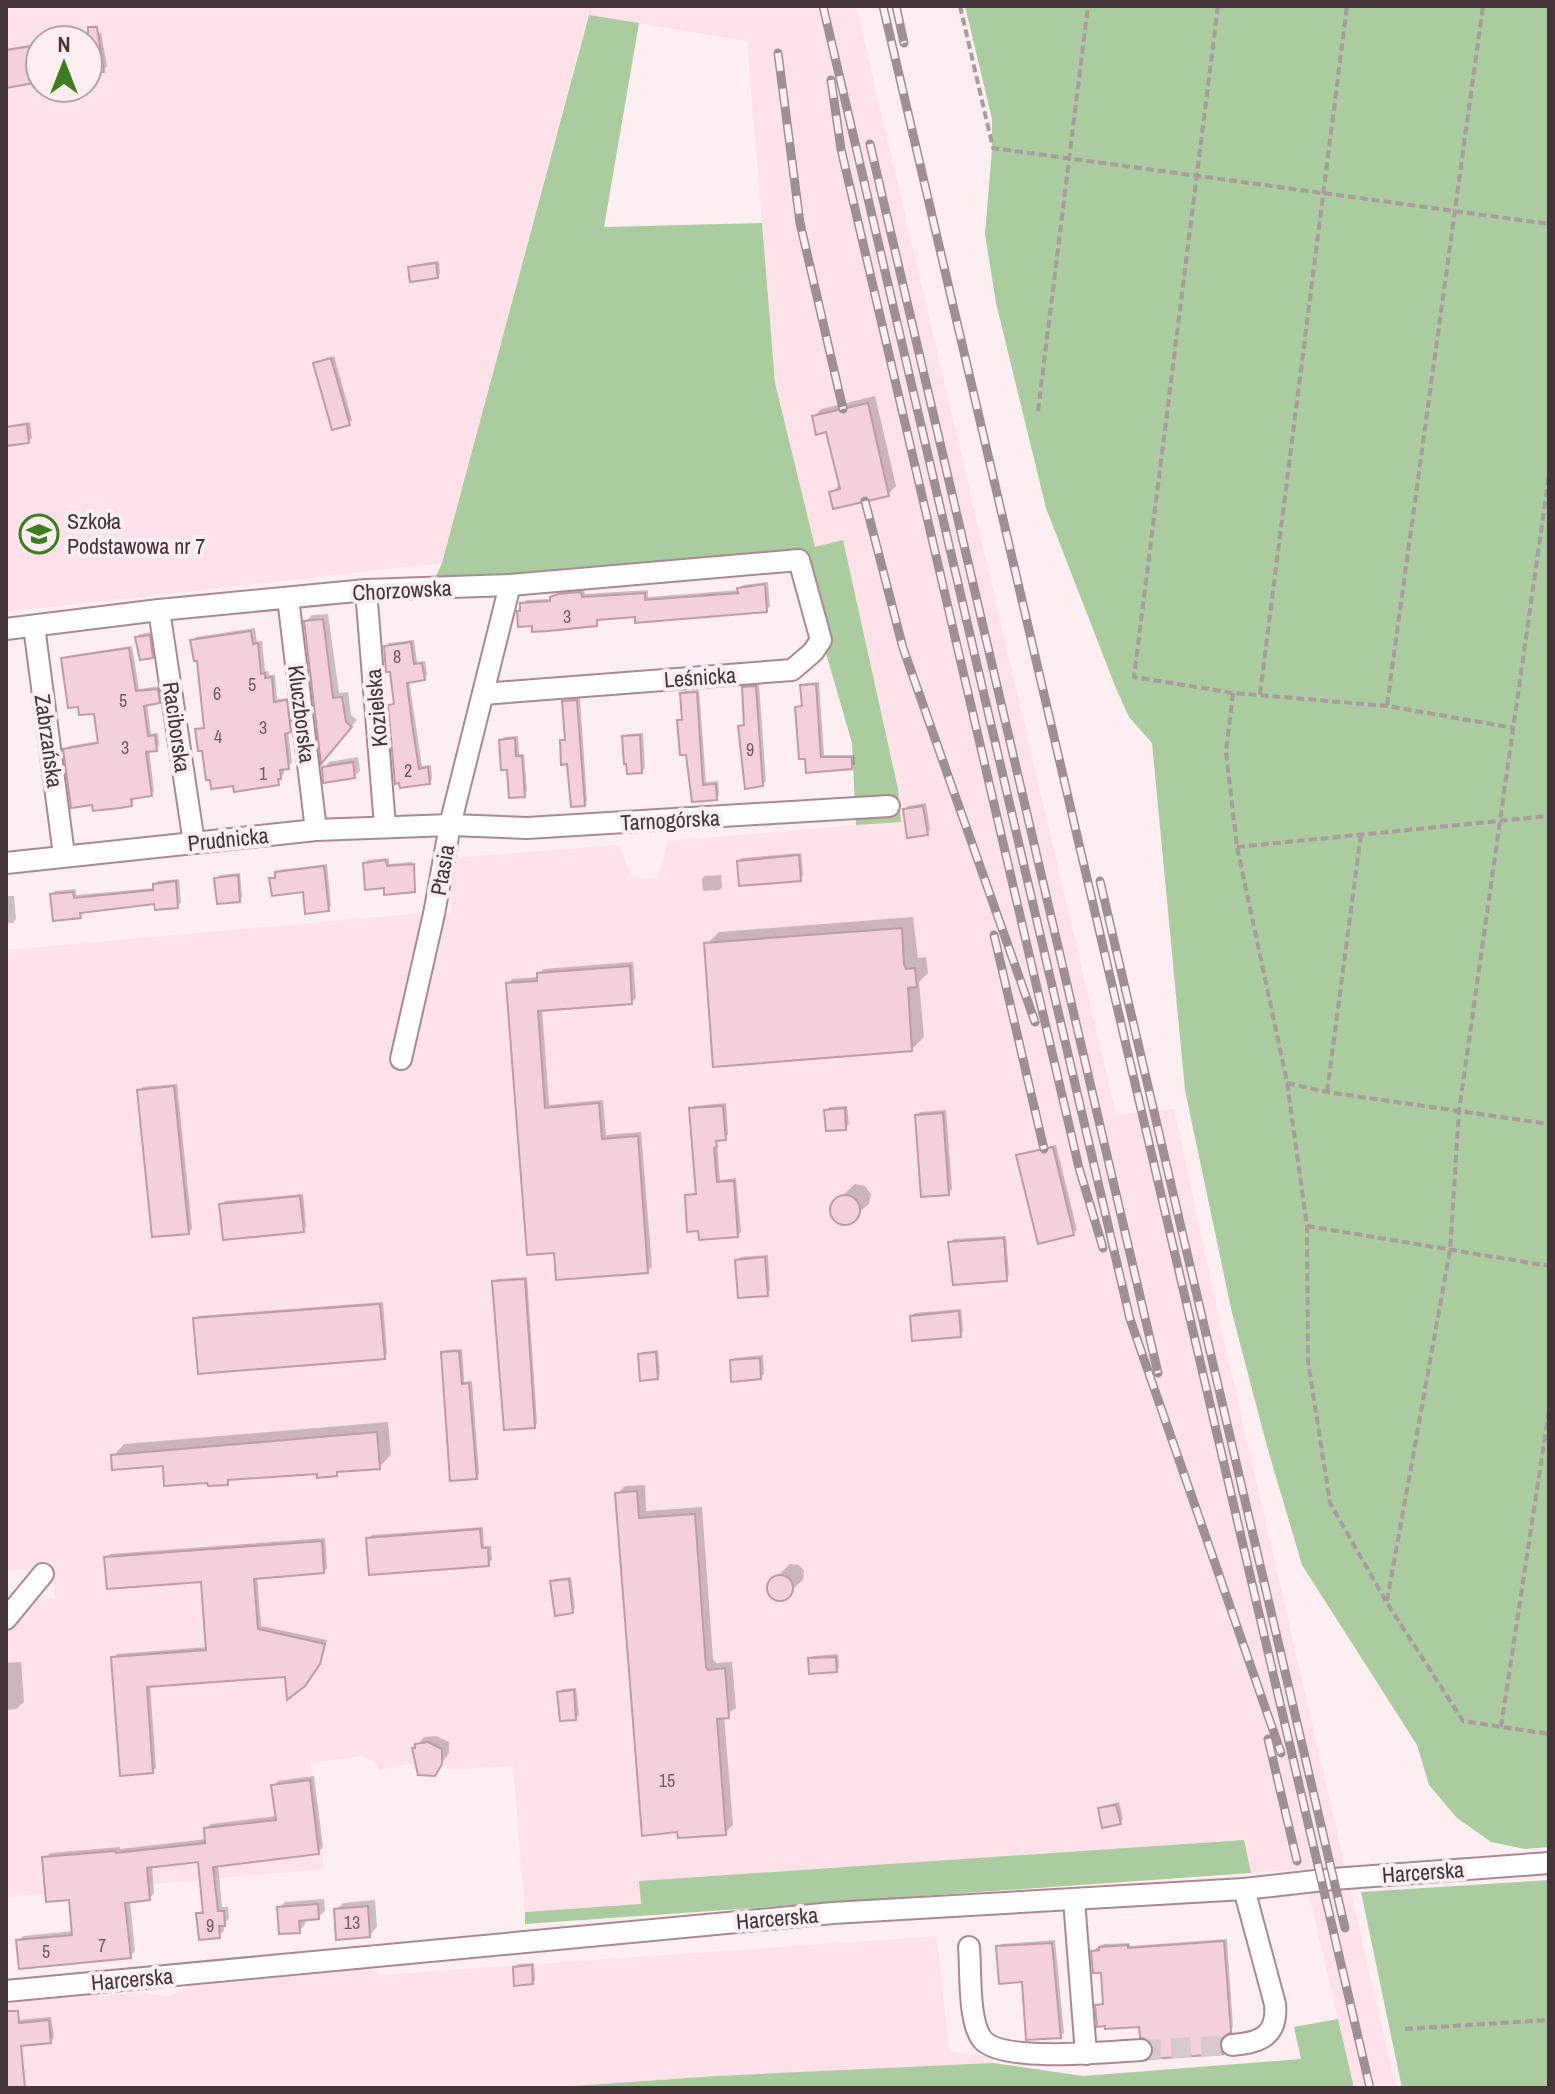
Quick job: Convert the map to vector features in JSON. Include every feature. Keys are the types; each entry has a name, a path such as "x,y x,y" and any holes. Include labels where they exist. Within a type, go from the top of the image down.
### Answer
{"street":[{"name":"Chorzowska","path":"6,629 159,610 366,590 510,585 799,560"},
{"name":"Leśnicka","path":"483,694 792,670 813,652 821,640 799,560"},
{"name":"Ptasia","path":"401,1059 434,914 450,825 510,585"},
{"name":"Kozielska","path":"366,590 385,826"},
{"name":"Kluczborska","path":"288,598 316,830"},
{"name":"Raciborska","path":"159,610 194,843"},
{"name":"Zabrzańska","path":"34,626 64,855"},
{"name":"Tarnogórska","path":"450,825 527,828 889,806"},
{"name":"Prudnicka","path":"6,863 316,830 450,825"},
{"path":"6,1619 43,1574"},
{"name":"Harcerska","path":"6,1991 833,1913 1244,1889 1333,1879 1549,1863"},
{"path":"1232,2045 1253,2043 1269,2033 1276,2018 1275,2004 1244,1889"},
{"path":"1074,1900 1086,2054"},
{"path":"969,1947 975,2023 981,2039 992,2048 1057,2055 1141,2050"}],"path":[{"path":"960,6 993,148 1549,224"},
{"path":"1038,411 1088,6"},
{"path":"1218,6 1194,175 1134,677 1233,693 1387,706 1514,728"},
{"path":"1260,695 1347,6"},
{"path":"1387,706 1483,6"},
{"path":"1387,1603 1450,1250 1459,1111 1549,475"},
{"path":"1233,693 1226,752 1237,847 1287,1082 1307,1226 1308,1361 1330,1503 1387,1603 1463,1721 1549,1734"},
{"path":"1237,847 1549,816"},
{"path":"1327,1092 1361,834"},
{"path":"1287,1082 1327,1092 1549,1124"},
{"path":"1307,1226 1549,1266"},
{"path":"1501,1727 1549,1410"},
{"path":"1405,2029 1549,2020"}],"shaded area":[{"path":"6,6 856,6 1116,1115 1174,1109 1223,1337 1396,2088 1354,2088 1303,1869 1251,1873 1243,1840 639,1882 641,1904 525,1912 513,1766 457,1769 408,1764 379,1770 374,1762 362,1756 311,1763 324,1869 6,1897 6,1631 32,1599 55,1598 54,1583 43,1574 29,1569 6,1571 6,950 422,913 451,915 451,858 618,845 633,878 657,878 668,841 901,821 898,789 843,541 815,547 775,383 747,41 588,15 442,563 6,612"},
{"path":"937,1936 949,2051 992,2057 993,2063 716,2076 545,2088 6,2088 6,1991 99,1982 100,1996 142,1992 167,1997 192,1986 370,1968 379,1975"}],"green space":[{"path":"965,6 1549,6 1549,1847 1525,1849 1491,1842 1457,1818 1429,1785 1417,1745 1302,1565 1232,1313 1185,1090 1152,743 1129,717 1115,686 1046,508 996,303 985,234 992,119"},
{"path":"589,15 639,23 604,227 762,223 775,383 815,547 843,540 898,789 901,822 856,825 852,743 799,560 431,588 442,563"},
{"path":"1244,1840 1251,1873 525,1924 525,1912 641,1904 639,1881"},
{"path":"1549,1880 1549,2088 1402,2088 1361,1892"},
{"path":"1338,2019 1354,2088 545,2088 716,2076 993,2063 1083,2076 1301,2059 1294,2027"}],"building":[{"path":"24,47 24,85 6,88 6,50"},
{"path":"436,263 438,278 410,282 408,267"},
{"path":"331,358 350,425 332,430 313,363"},
{"path":"868,403 889,496 833,509 829,492 840,489 826,432 816,435 812,416"},
{"path":"27,424 29,443 6,446 6,427"},
{"path":"765,584 767,612 635,623 635,617 597,620 597,626 532,632 532,626 518,627 520,603 550,601 550,597 558,594 581,592 582,597 645,593 645,600 738,593 737,588"},
{"path":"323,619 333,698 342,697 346,722 352,727 321,764 304,621"},
{"path":"251,631 253,644 258,643 261,674 265,673 265,678 272,677 274,702 287,700 291,732 285,734 289,769 280,770 279,785 234,792 233,786 211,789 210,780 206,780 202,751 198,751 195,729 204,728 197,661 194,661 190,640"},
{"path":"150,635 153,658 140,660 135,637"},
{"path":"411,642 414,664 422,663 425,680 407,683 413,730 419,769 428,767 430,784 400,788 399,783 395,784 388,705 394,704 390,672 386,672 384,646"},
{"path":"129,648 136,691 158,689 160,703 144,706 148,736 155,735 157,751 146,752 152,796 131,799 132,806 120,808 93,811 92,805 71,808 63,749 98,743 94,714 79,715 78,707 68,708 61,658"},
{"path":"816,684 821,757 852,757 852,769 806,773 805,759 799,759 795,707 802,706 800,685"},
{"path":"756,686 763,786 745,789 738,726 744,725 742,687"},
{"path":"697,692 703,785 716,784 717,800 692,802 686,755 680,755 677,720 682,720 680,693"},
{"path":"577,700 585,806 571,807 567,764 561,765 560,740 565,740 562,701"},
{"path":"640,735 642,773 627,774 622,736"},
{"path":"515,738 516,756 522,756 525,797 509,798 507,770 501,770 499,740"},
{"path":"353,762 355,778 323,783 322,767"},
{"path":"923,806 928,835 907,838 903,809"},
{"path":"799,855 801,881 739,886 737,861"},
{"path":"386,860 387,866 414,864 415,892 384,895 384,888 365,890 363,863"},
{"path":"324,866 329,911 305,914 303,892 272,896 269,878 275,878 275,872"},
{"path":"238,875 240,902 217,904 214,878"},
{"path":"176,881 178,908 155,910 154,904 80,913 81,918 53,921 50,894 73,892 74,898 153,890 153,884"},
{"path":"902,928 904,964 906,969 915,968 917,987 908,988 912,1051 713,1067 704,943"},
{"path":"630,966 632,1004 538,1011 545,1108 599,1103 602,1139 638,1136 648,1273 556,1280 554,1253 527,1255 506,983 537,981 537,973"},
{"path":"174,1086 189,1234 152,1237 137,1090"},
{"path":"723,1106 726,1140 716,1141 717,1147 714,1148 717,1182 734,1181 738,1237 699,1240 698,1231 687,1232 685,1195 696,1194 689,1108"},
{"path":"845,1108 846,1130 826,1131 824,1110"},
{"path":"943,1113 949,1195 921,1197 915,1115"},
{"path":"1053,1147 1074,1235 1038,1244 1016,1155"},
{"path":"845,1195 856,1199 860,1210 856,1221 845,1225 834,1221 830,1210 834,1199"},
{"path":"300,1196 304,1232 223,1240 219,1204"},
{"path":"1004,1238 1007,1281 953,1285 948,1242"},
{"path":"765,1257 768,1296 738,1298 735,1260"},
{"path":"525,1279 535,1428 504,1430 492,1281"},
{"path":"380,1304 385,1359 198,1374 193,1318"},
{"path":"959,1311 961,1337 912,1341 910,1316"},
{"path":"459,1351 462,1384 469,1383 477,1479 450,1481 441,1352"},
{"path":"656,1352 658,1379 640,1381 638,1354"},
{"path":"760,1358 761,1379 731,1382 730,1360"},
{"path":"377,1432 380,1469 337,1472 337,1476 317,1478 317,1474 228,1480 228,1485 164,1486 163,1466 112,1470 111,1455"},
{"path":"637,1491 639,1518 695,1514 706,1667 708,1670 725,1668 729,1718 717,1719 726,1835 678,1838 677,1832 642,1836 615,1493"},
{"path":"480,1529 482,1548 488,1548 489,1566 369,1575 366,1538"},
{"path":"322,1541 324,1573 254,1579 258,1629 325,1644 320,1664 305,1686 287,1700 285,1677 147,1687 153,1773 120,1776 111,1657 206,1650 201,1582 107,1589 104,1557"},
{"path":"780,1575 789,1579 793,1588 789,1597 780,1601 771,1597 767,1588 771,1579"},
{"path":"569,1579 573,1613 555,1616 550,1581"},
{"path":"836,1657 837,1672 809,1674 808,1658"},
{"path":"574,1690 576,1720 560,1721 557,1692"},
{"path":"428,1742 442,1749 442,1764 435,1776 418,1775 412,1748 415,1744"},
{"path":"310,1780 319,1854 213,1867 218,1911 224,1911 225,1926 219,1926 220,1938 199,1940 196,1913 203,1913 198,1862 147,1868 150,1900 125,1903 131,1958 19,1969 16,1940 72,1935 69,1900 46,1902 42,1857 205,1843 204,1828 276,1820 271,1785"},
{"path":"1116,1805 1121,1824 1102,1828 1098,1808"},
{"path":"318,1904 319,1919 299,1921 300,1933 279,1934 277,1907"},
{"path":"368,1906 370,1937 336,1940 334,1909"},
{"path":"1224,1941 1231,2032 1220,2040 1219,2047 1223,2054 1150,2059 1154,2050 1152,2043 1140,2037 1139,2027 1097,2027 1095,2005 1103,2004 1101,1973 1093,1973 1091,1951 1099,1950 1099,1947"},
{"path":"1052,1943 1061,2038 1026,2040 1022,1982 999,1984 996,1946"},
{"path":"532,1965 533,1984 514,1986 513,1967"},
{"path":"6,2011 18,2011 19,2023 49,2020 51,2043 21,2046 25,2088 6,2088"}],"tunnel":[{"path":"1141,2050 1232,2045"}],"railway":[{"path":"823,6 1130,1319 1281,1753"},
{"path":"883,6 1370,2088"},
{"path":"896,6 904,43"},
{"path":"778,53 800,223 843,409"},
{"path":"831,80 841,149 1079,1168 1103,1248"},
{"path":"870,144 1158,1373"},
{"path":"865,501 903,648 1035,1022"},
{"path":"1100,881 1345,1928"},
{"path":"994,935 1044,1149"},
{"path":"1268,1739 1297,1861"}],"place":[{"name":"Szkoła Podstawowa nr 7","path":"39,534"}]}
